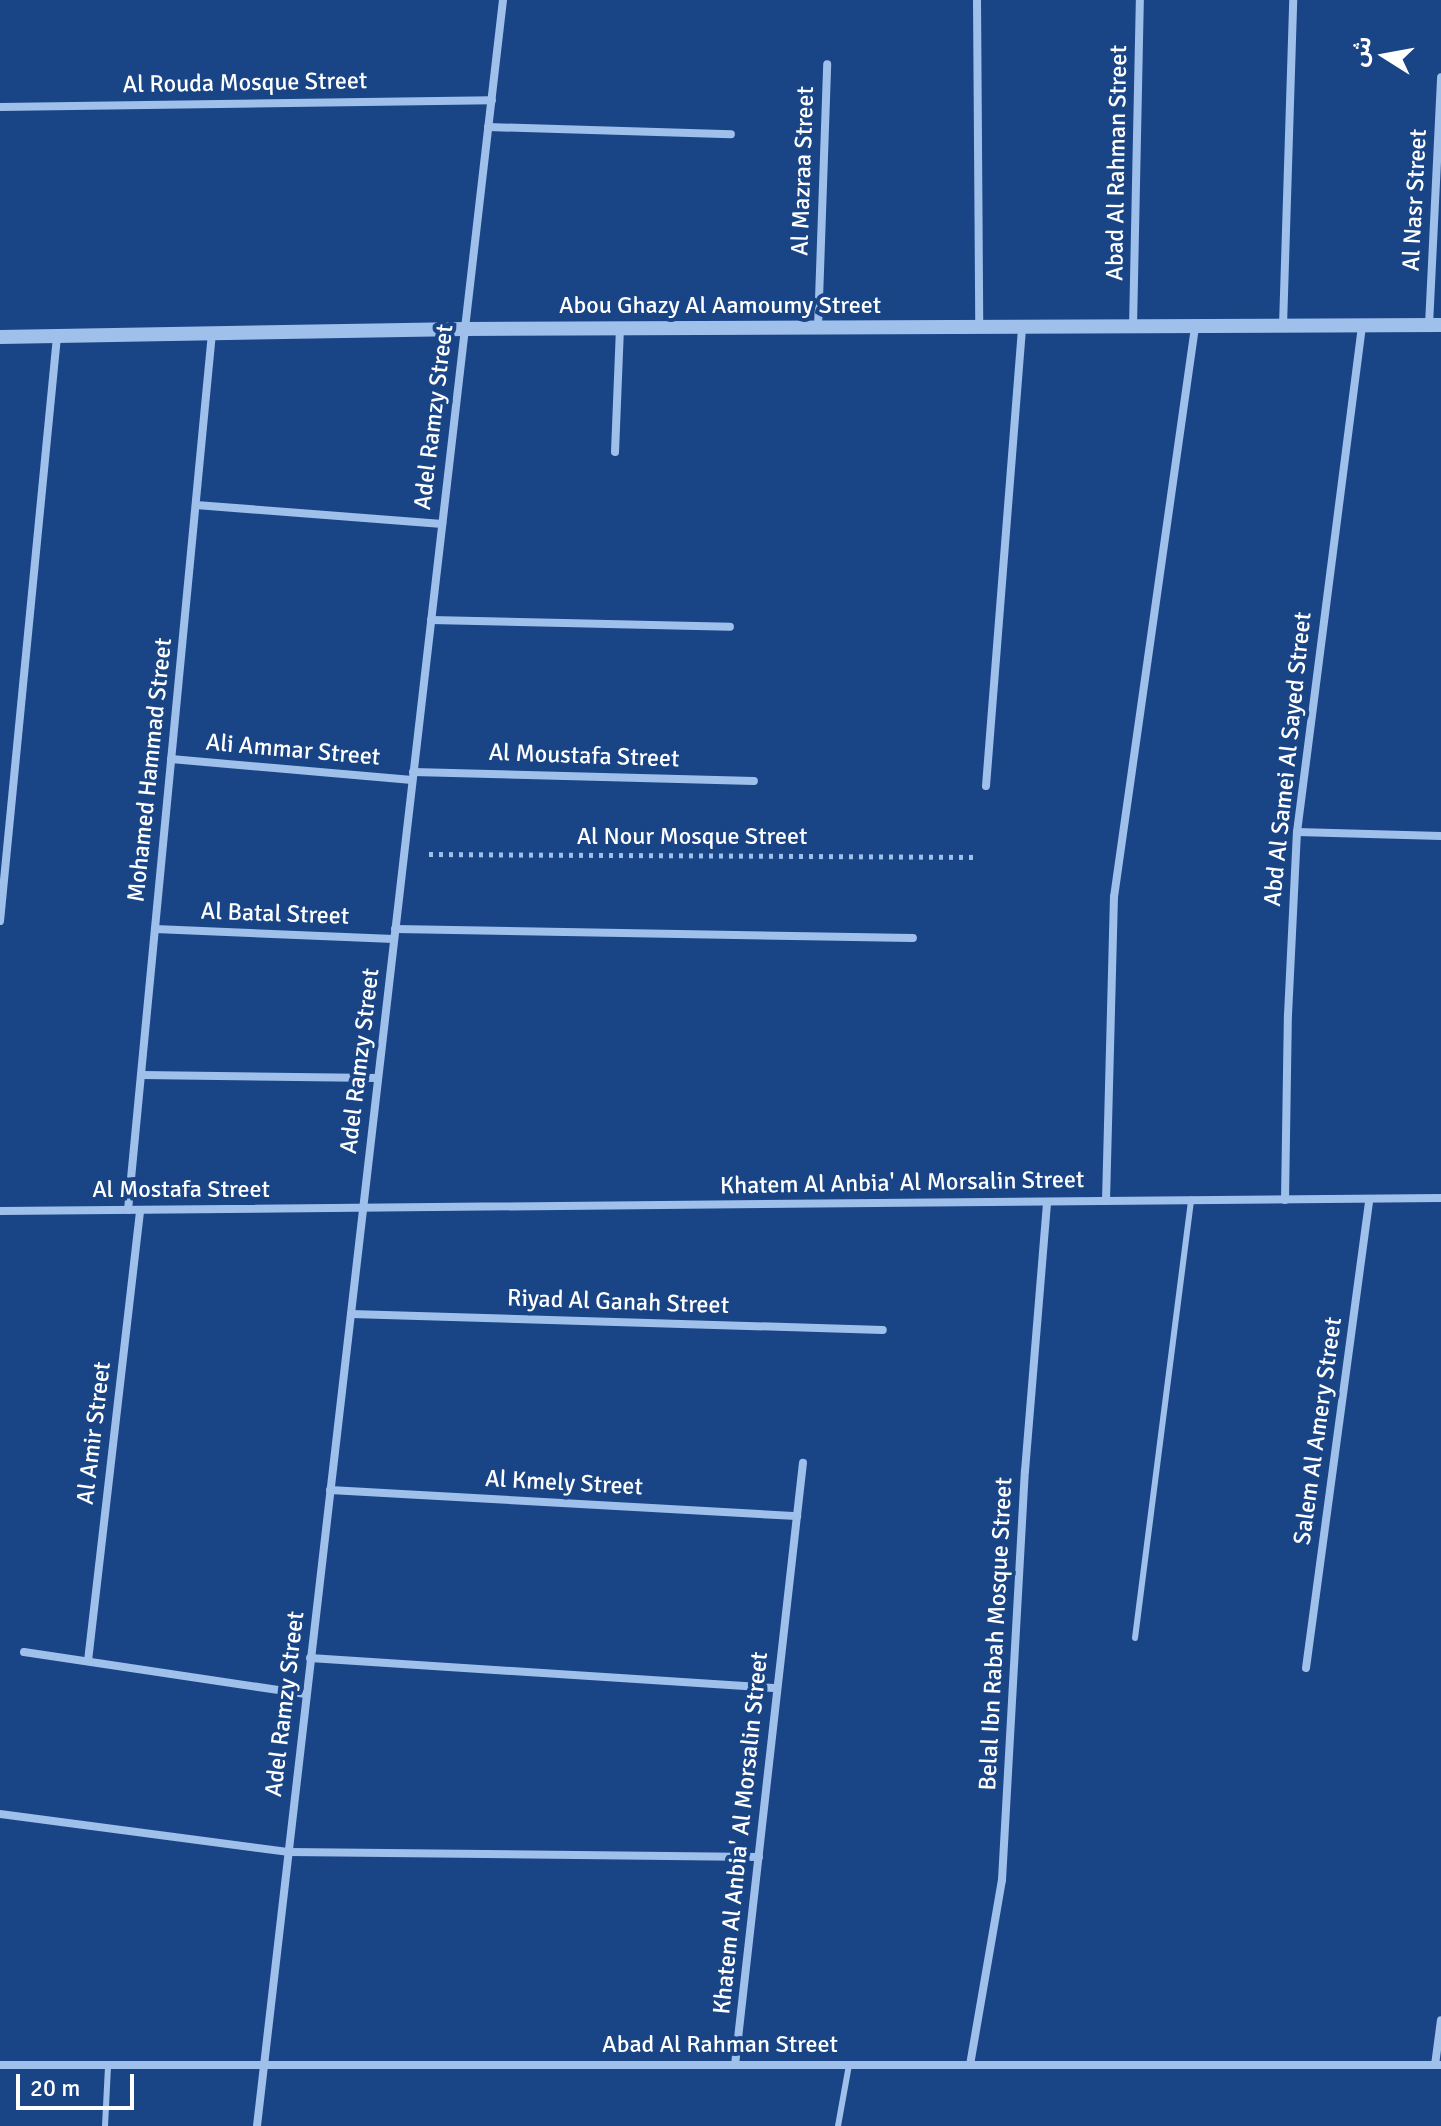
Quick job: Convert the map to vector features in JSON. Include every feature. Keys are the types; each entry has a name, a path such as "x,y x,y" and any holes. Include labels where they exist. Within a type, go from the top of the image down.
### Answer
{"street":[{"name":"Adel Ramzy Street","path":"257,2126 503,0"},
{"path":"977,0 979,327"},
{"name":"Abad Al Rahman Street","path":"1133,327 1140,0"},
{"path":"1283,326 1293,0"},
{"name":"Al Mazraa Street","path":"818,328 827,64"},
{"name":"Al Nasr Street","path":"1435,325 1441,77"},
{"name":"Al Rouda Mosque Street","path":"0,107 492,100"},
{"path":"488,127 731,134"},
{"name":"Abou Ghazy Al Aamoumy Street","path":"0,337 464,329 1435,325"},
{"name":"Abd Al Samei Al Sayed Street","path":"1285,1200 1288,1015 1297,832 1362,326"},
{"path":"986,786 1022,327"},
{"path":"1106,1201 1114,897 1195,327"},
{"path":"615,452 620,329"},
{"name":"Mohamed Hammad Street","path":"128,1210 212,333"},
{"path":"0,921 57,336"},
{"path":"196,505 442,524"},
{"path":"431,620 730,627"},
{"name":"Ali Ammar Street","path":"171,759 413,776"},
{"name":"Al Moustafa Street","path":"413,776 754,781"},
{"path":"1297,832 1441,836"},
{"name":"Al Batal Street","path":"155,929 913,938"},
{"path":"141,1075 378,1078"},
{"name":"Khatem Al Anbia' Al Morsalin Street","path":"362,1208 1441,1198"},
{"name":"Salem Al Amery Street","path":"1306,1668 1369,1199"},
{"name":"Belal Ibn Rabah Mosque Street","path":"970,2065 1002,1880 1025,1471 1047,1202"},
{"name":"Al Mostafa Street","path":"0,1211 362,1208"},
{"name":"Al Amir Street","path":"88,1661 140,1210"},
{"name":"Riyad Al Ganah Street","path":"351,1314 883,1330"},
{"name":"Khatem Al Anbia' Al Morsalin Street","path":"735,2065 803,1463"},
{"name":"Al Kmely Street","path":"330,1490 797,1516"},
{"path":"24,1652 306,1694"},
{"path":"310,1658 777,1688"},
{"path":"0,1814 288,1852 759,1857"},
{"path":"1438,2065 1441,2020"},
{"name":"Abad Al Rahman Street","path":"0,2065 1438,2065"}],"lane":[{"path":"1135,1638 1191,1200"},
{"path":"838,2126 849,2065"},
{"path":"105,2126 108,2066"}],"path":[{"name":"Al Nour Mosque Street","path":"404,853 979,857"}]}
